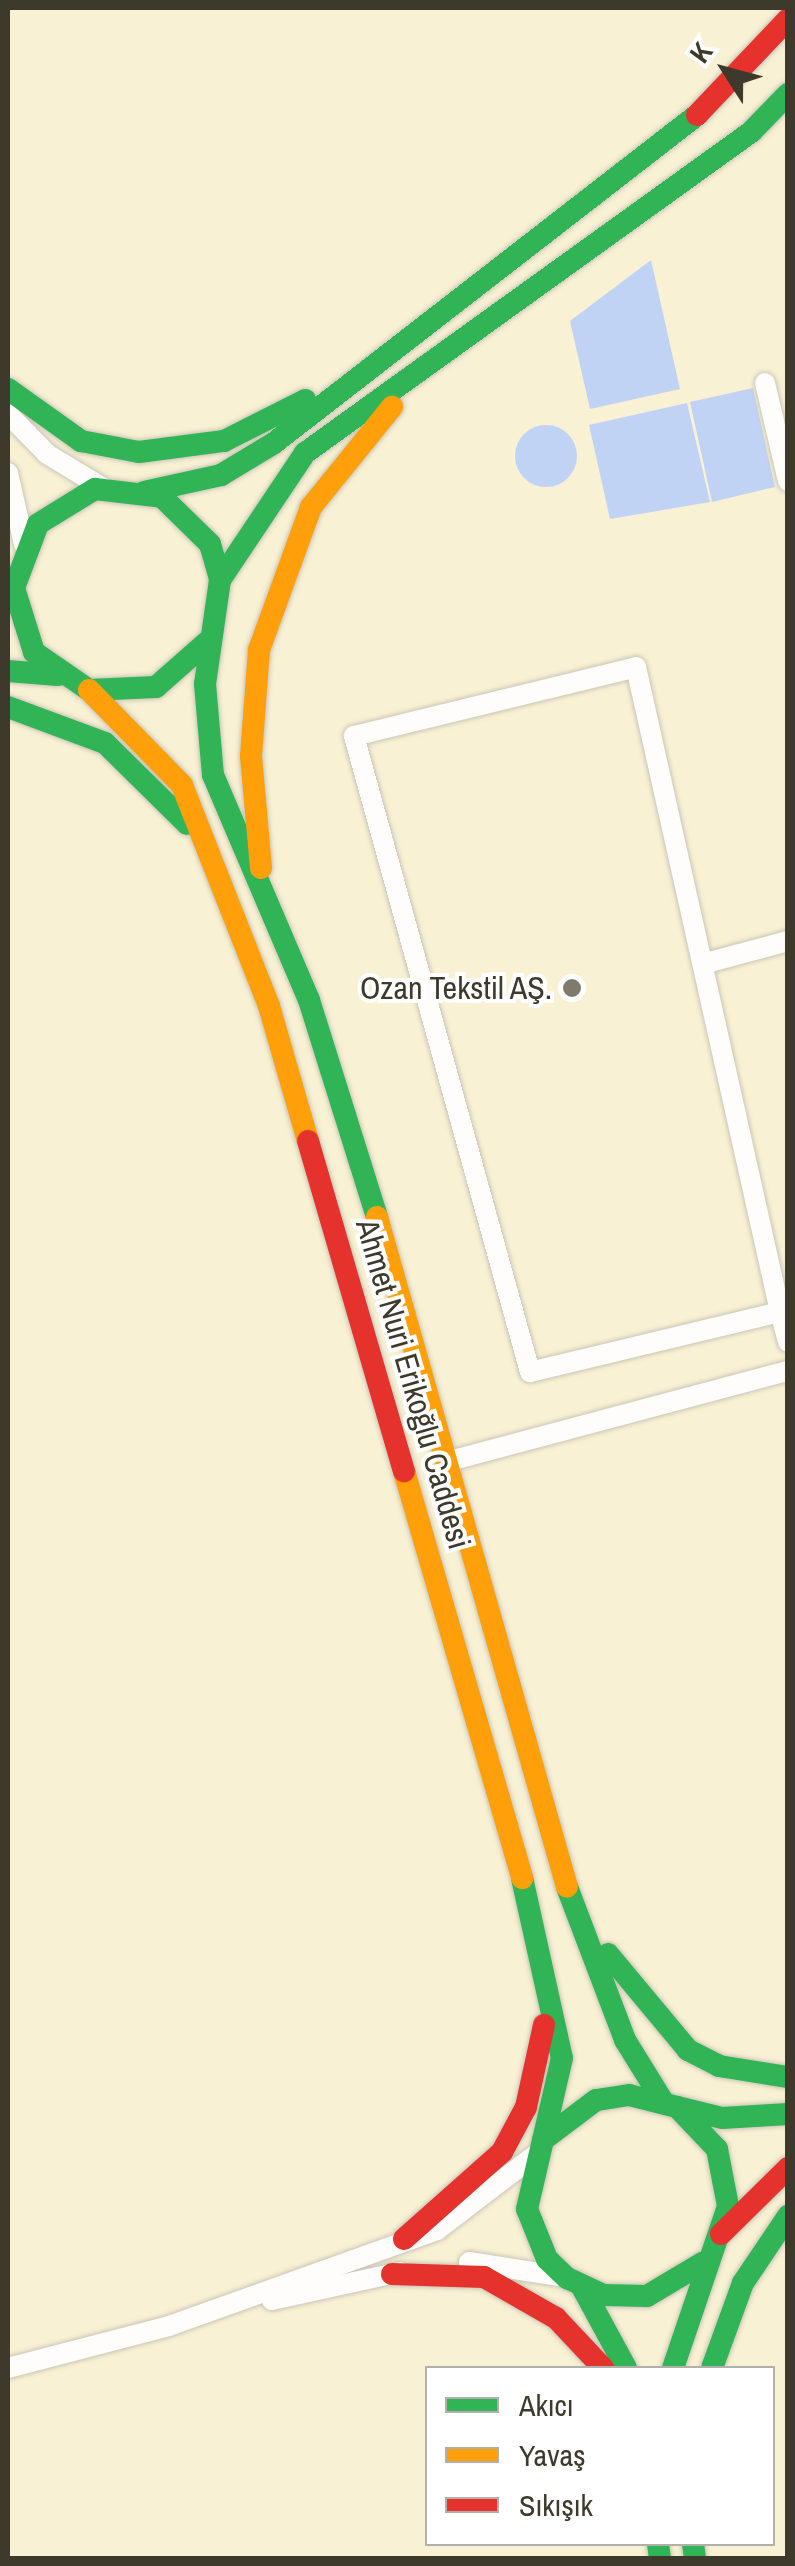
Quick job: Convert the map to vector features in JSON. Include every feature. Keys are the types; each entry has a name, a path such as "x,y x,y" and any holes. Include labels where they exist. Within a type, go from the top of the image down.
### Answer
{"main road":[{"path":"58,675 19,621 16,567 64,502 105,489 144,492 249,461 350,378 728,91 788,19"},
{"path":"8,671 58,675 89,690 156,686 207,642 220,580 306,453 750,132 788,94"},
{"path":"262,883 252,704 278,586 334,472 434,364"},
{"path":"8,389 81,441 168,453 224,441 350,378"},
{"path":"144,492 190,516 220,580"},
{"name":"Ahmet Nuri Erikoğlu Caddesi","path":"207,642 213,775 309,1000 452,1460 562,1874 625,2040 669,2104"},
{"name":"Ahmet Nuri Erikoğlu Caddesi","path":"89,690 168,762 269,1006 549,1971 562,2058 539,2147"},
{"path":"8,708 71,726 132,763 210,856"},
{"path":"562,1874 622,1980 688,2050 719,2066 788,2076"},
{"path":"404,2239 465,2194 516,2130 540,2056 549,1971"},
{"path":"625,2366 574,2283 533,2235 527,2181 539,2147 596,2100 669,2104 722,2118 788,2114"},
{"path":"669,2104 722,2162 721,2234"},
{"path":"674,2366 704,2262 721,2234 788,2168"},
{"path":"713,2366 743,2283 788,2216"},
{"path":"574,2283 648,2296 704,2262"},
{"path":"392,2274 484,2277 556,2318 600,2366"}],"street":[{"path":"765,383 788,481"},
{"path":"8,414 38,447 105,489"},
{"path":"8,474 16,567"},
{"path":"780,1312 530,1372 354,736 636,667 706,963 788,1342"},
{"path":"706,963 788,941"},
{"path":"452,1460 788,1372"},
{"path":"226,2307 452,2222 539,2147"},
{"path":"8,2368 226,2307 470,2262 574,2283"}],"shaded area":[{"path":"8,8 787,8 787,2558 8,2558"}],"water":[{"path":"651,260 680,389 590,409 570,321"},
{"path":"753,388 775,487 712,502 690,402"},
{"path":"687,403 710,502 610,519 589,425"},
{"path":"546,425 568,434 577,456 568,478 546,487 524,478 515,456 524,434"}],"traffic: fast":[{"path":"220,580 305,453 751,132 788,94"},
{"path":"144,492 221,475 274,443 697,115"},
{"path":"8,389 81,441 139,452 224,441 305,400"},
{"path":"207,642 156,687 89,690 34,652 14,588 38,524 95,489 162,497 210,544 220,580 205,684 213,775 309,1000 377,1217"},
{"path":"8,671 58,675"},
{"path":"8,707 105,743 187,824"},
{"path":"522,1878 562,2058 543,2140"},
{"path":"567,1887 625,2040 662,2100"},
{"path":"608,1954 688,2050 719,2066 788,2077"},
{"path":"674,2366 728,2206 717,2149 677,2107 629,2095 596,2100 543,2140 527,2209 547,2259 567,2278 603,2295 647,2296 704,2262"},
{"path":"677,2107 722,2118 788,2114"},
{"path":"713,2366 743,2283 788,2216"},
{"path":"582,2287 625,2366"},
{"path":"658,2546 660,2558"},
{"path":"693,2546 695,2558"}],"traffic: slow":[{"path":"261,868 251,756 259,650 311,507 392,407"},
{"path":"89,690 182,785 269,1006 308,1141"},
{"path":"377,1217 567,1887"},
{"path":"404,1471 522,1878"}],"traffic: jam":[{"path":"697,115 788,19"},
{"path":"308,1141 404,1471"},
{"path":"404,2239 502,2152 526,2107 544,2025"},
{"path":"721,2234 788,2168"},
{"path":"392,2274 484,2277 556,2318 601,2366"}],"place":[{"name":"Ozan Tekstil AŞ.","path":"572,988"}]}
